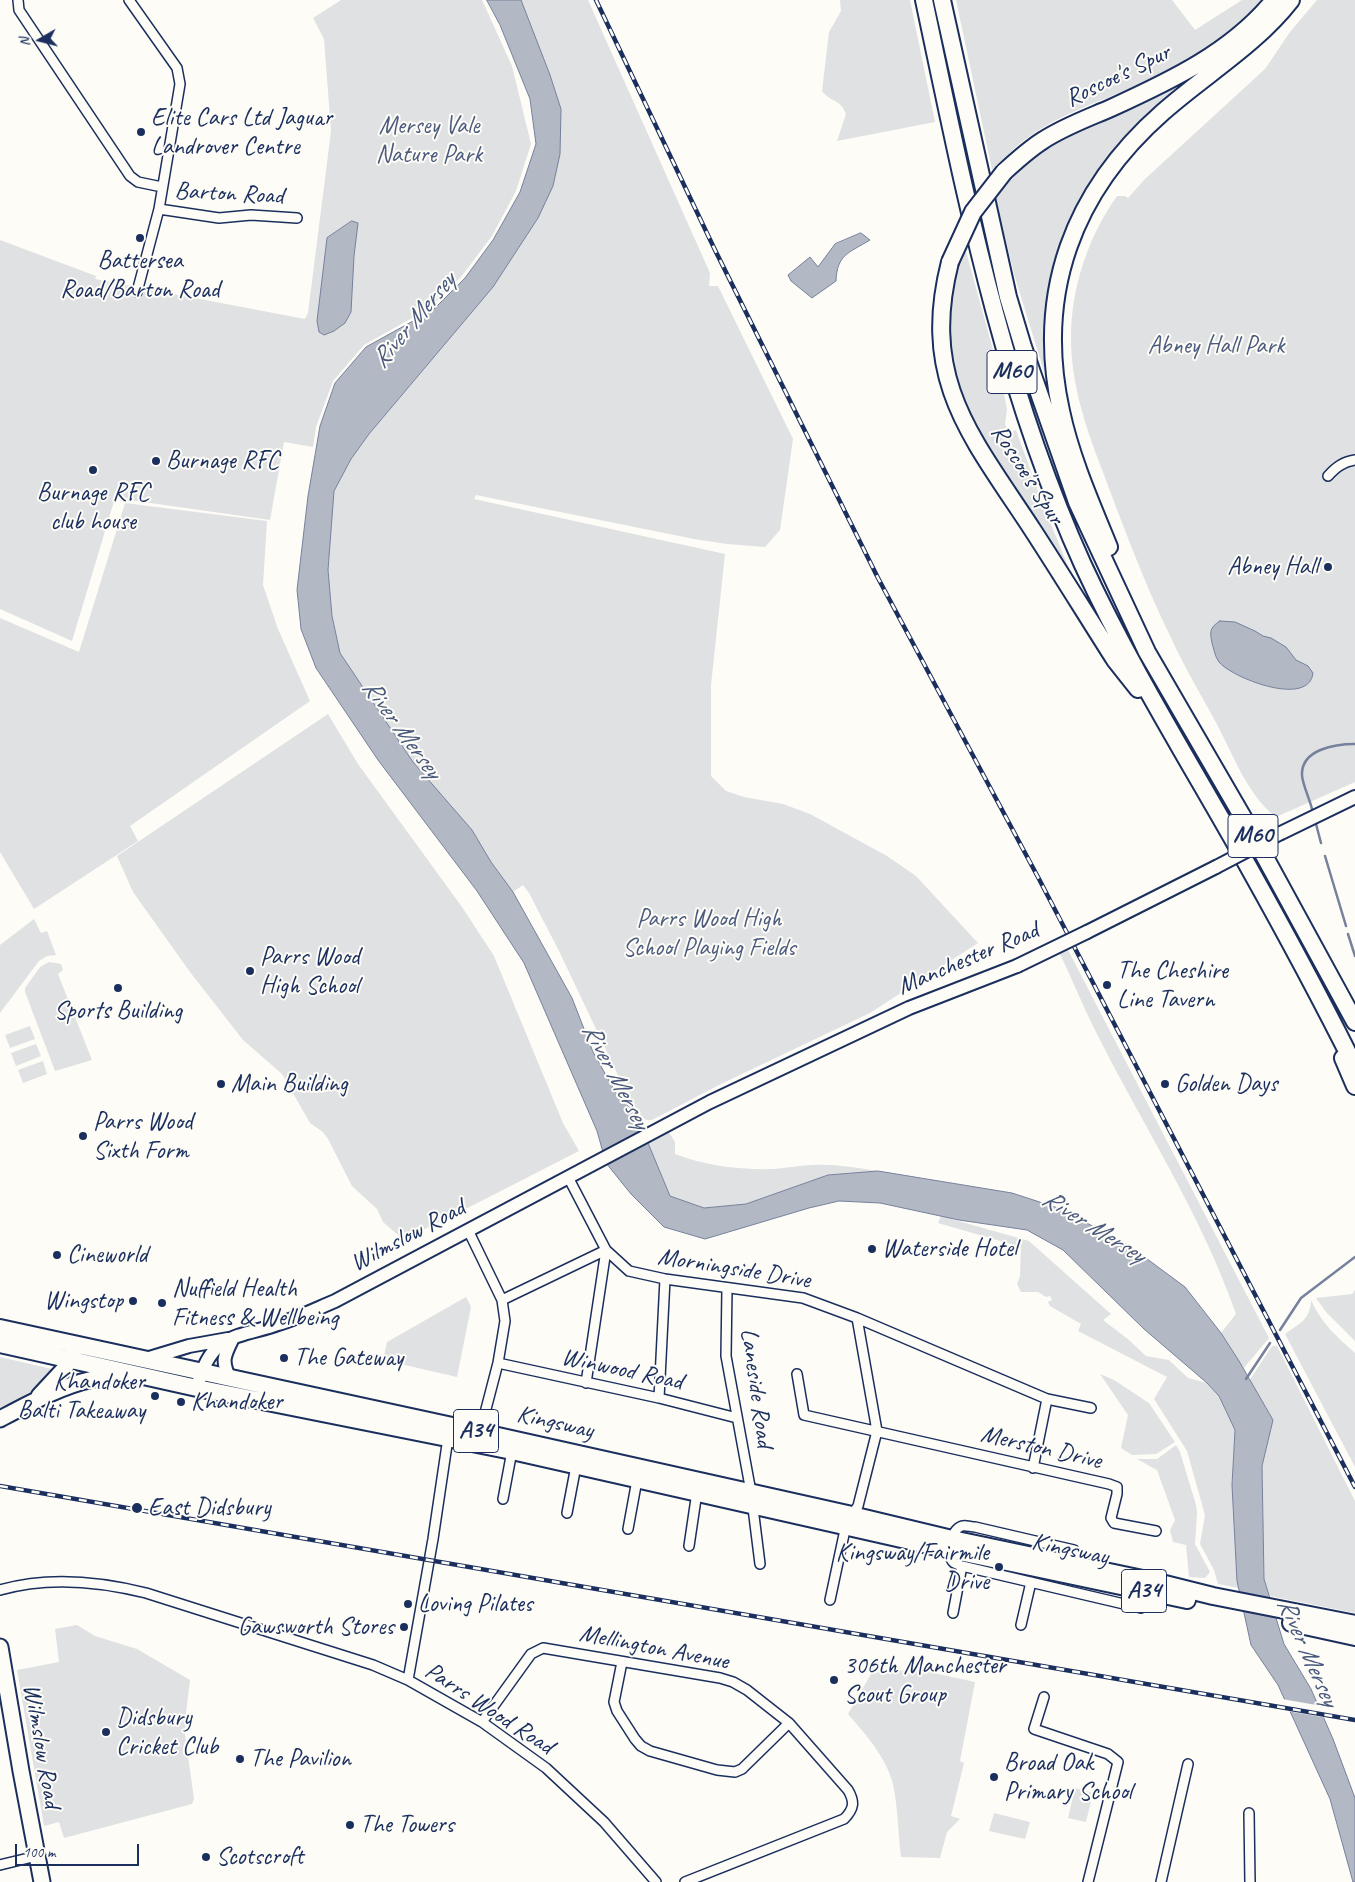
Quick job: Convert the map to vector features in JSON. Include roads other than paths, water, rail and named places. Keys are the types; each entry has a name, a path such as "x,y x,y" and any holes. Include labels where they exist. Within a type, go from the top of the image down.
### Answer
{"highway":[{"name":"M60","path":"924,0 979,258 999,331 1042,462 1082,563 1164,722 1248,866 1326,1008 1355,1067"},
{"name":"M60","path":"942,0 997,252 1023,348 1077,502 1148,652 1248,826 1355,1022"},
{"name":"Roscoe's Spur","path":"1164,722 1115,660 979,449 963,420 946,376 942,351 941,306 950,262 973,212 1004,172 1043,140 1156,87 1198,64 1237,36 1274,0"},
{"name":"Roscoe's Spur","path":"1148,652 1118,568 1086,492 1061,412 1052,337 1063,264 1070,239 1092,194 1126,148 1164,112 1262,32 1291,0"},
{"name":"M60","path":"1343,998 1355,1013"},
{"name":"M60","path":"1326,1008 1355,1086"},
{"name":"Kingsway","path":"0,1328 134,1373 199,1380 637,1480 697,1492 752,1498"},
{"name":"Kingsway","path":"0,1344 146,1359 199,1380 230,1379 480,1432 752,1498 951,1544 1308,1621 1352,1634"}],"main road":[{"name":"Manchester Road","path":"598,1160 710,1102 909,1008 1016,966 1087,932 1355,797"},
{"name":"Wilmslow Road","path":"199,1380 211,1354 221,1344 233,1338 290,1320 335,1301 598,1160"},
{"name":"Wilmslow Road","path":"146,1359 189,1346 233,1338"},
{"path":"230,1379 225,1368 224,1357 233,1338"},
{"path":"32,1402 58,1377 74,1352"},
{"path":"0,1419 32,1402 88,1380 134,1373"},
{"name":"Wilmslow Road","path":"0,1647 42,1882"}],"street":[{"path":"18,0 19,10 130,176 138,182 162,188"},
{"path":"129,0 176,68 180,84 159,209 137,292"},
{"name":"Barton Road","path":"159,209 219,218 251,215 297,218"},
{"path":"1328,476 1344,462 1355,460"},
{"name":"Morningside Drive","path":"568,1177 606,1250 630,1271 665,1279 804,1298 857,1318 1047,1399 1091,1408"},
{"path":"468,1230 502,1300 505,1321 498,1363 480,1432"},
{"path":"502,1300 606,1250"},
{"path":"586,1383 606,1250"},
{"path":"659,1398 665,1279"},
{"name":"Laneside Road","path":"726,1288 726,1356 752,1498 760,1564"},
{"path":"830,1600 849,1520 858,1506 877,1431 857,1318"},
{"name":"Winwood Road","path":"498,1363 659,1398 737,1418"},
{"name":"Merston Drive","path":"797,1374 804,1415 1110,1484 1117,1487 1111,1518 1114,1523 1156,1531"},
{"path":"1033,1468 1047,1399"},
{"path":"408,1680 433,1539 448,1438"},
{"path":"503,1499 512,1451"},
{"path":"567,1513 576,1466"},
{"path":"628,1529 637,1480"},
{"path":"689,1546 697,1492"},
{"name":"Kingsway","path":"951,1544 958,1529 963,1526 975,1527 1074,1550 1077,1556 1077,1571"},
{"path":"951,1544 950,1556 954,1563 962,1566 952,1613"},
{"name":"Kingsway","path":"962,1566 1141,1608"},
{"name":"Parrs Wood Road","path":"0,1590 16,1585 60,1581 82,1582 146,1592 338,1653 408,1680 482,1722 546,1768 604,1822 656,1882"},
{"name":"Kingsway","path":"1021,1625 1031,1582"},
{"name":"Mellington Avenue","path":"482,1722 531,1654 543,1648 720,1678 733,1682 747,1690 789,1723 848,1790 853,1798 853,1807 850,1813 844,1819 685,1882"},
{"path":"622,1662 614,1702 617,1711 635,1739 650,1751 717,1770 735,1772 742,1769 789,1723"},
{"path":"1044,1698 1034,1730 1108,1754 1118,1762 1088,1882"},
{"path":"1161,1882 1188,1764"},
{"path":"1249,1813 1250,1882"},
{"path":"0,1865 37,1856"}],"water":[{"name":"River Mersey","path":"487,0 521,0 550,75 561,109 560,154 553,186 538,218 493,287 369,434 351,459 334,491 328,570 332,616 340,653 413,762 472,830 491,862 513,892 572,998 593,1052 616,1093 636,1114 670,1196 704,1208 746,1204 828,1175 878,1171 1012,1193 1061,1209 1131,1247 1185,1287 1221,1333 1273,1420 1262,1466 1264,1579 1284,1644 1311,1689 1333,1739 1355,1798 1355,1882 1353,1882 1330,1799 1278,1685 1251,1645 1237,1581 1232,1485 1235,1430 1219,1396 1207,1383 1144,1329 1063,1250 1027,1230 959,1220 880,1203 839,1201 705,1239 664,1227 631,1194 606,1163 597,1131 524,963 477,891 378,760 316,668 301,629 297,590 308,496 320,426 335,383 366,347 433,310 465,278 493,240 520,192 536,144 530,99 500,25"},
{"path":"352,221 358,223 351,312 345,323 324,335 319,332 317,321 327,238"},
{"path":"861,233 870,240 846,255 839,265 836,281 812,298 791,281 788,275 810,257 818,267 835,244"},
{"path":"1220,621 1235,622 1286,647 1296,660 1308,666 1313,673 1308,683 1298,688 1269,687 1253,682 1227,669 1216,658 1212,643 1211,630"}],"waterway":[{"path":"1312,809 1302,775 1303,766 1307,759 1313,754 1330,747 1355,744"},
{"path":"1316,824 1321,843"},
{"path":"1325,856 1346,926"},
{"path":"1348,934 1355,956"},
{"path":"1280,1330 1301,1298 1355,1257"},
{"path":"1246,1379 1270,1343"}],"railway":[{"path":"596,0 715,250 878,578 1039,879 1355,1487"},
{"path":"0,1486 1355,1720"}],"place":[{"name":"Elite Cars Ltd Jaguar Landrover Centre","path":"141,132"},
{"name":"Battersea Road/Barton Road","path":"140,238"},
{"name":"Burnage RFC","path":"156,461"},
{"name":"Burnage RFC club house","path":"93,470"},
{"name":"Abney Hall","path":"1328,567"},
{"name":"Parrs Wood High School","path":"250,971"},
{"name":"The Cheshire Line Tavern","path":"1107,985"},
{"name":"Sports Building","path":"118,988"},
{"name":"Main Building","path":"221,1084"},
{"name":"Golden Days","path":"1165,1084"},
{"name":"Parrs Wood Sixth Form","path":"83,1136"},
{"name":"Waterside Hotel","path":"872,1249"},
{"name":"Cineworld","path":"57,1255"},
{"name":"Wingstop","path":"133,1301"},
{"name":"Nuffield Health Fitness & Wellbeing","path":"162,1303"},
{"name":"The Gateway","path":"284,1358"},
{"name":"Khandoker Balti Takeaway","path":"155,1396"},
{"name":"Khandoker","path":"181,1402"},
{"name":"East Didsbury","path":"137,1508"},
{"name":"Kingsway/Fairmile Drive","path":"999,1567"},
{"name":"Loving Pilates","path":"408,1604"},
{"name":"Gawsworth Stores","path":"404,1627"},
{"name":"306th Manchester Scout Group","path":"834,1680"},
{"name":"Didsbury Cricket Club","path":"106,1732"},
{"name":"The Pavilion","path":"240,1759"},
{"name":"Broad Oak Primary School","path":"994,1777"},
{"name":"The Towers","path":"350,1825"},
{"name":"Scotscroft","path":"206,1857"}],"park label":[{"name":"Mersey Vale Nature Park","path":"429,140"},
{"name":"Abney Hall Park","path":"1216,346"},
{"name":"Parrs Wood High School Playing Fields","path":"709,934"}]}
